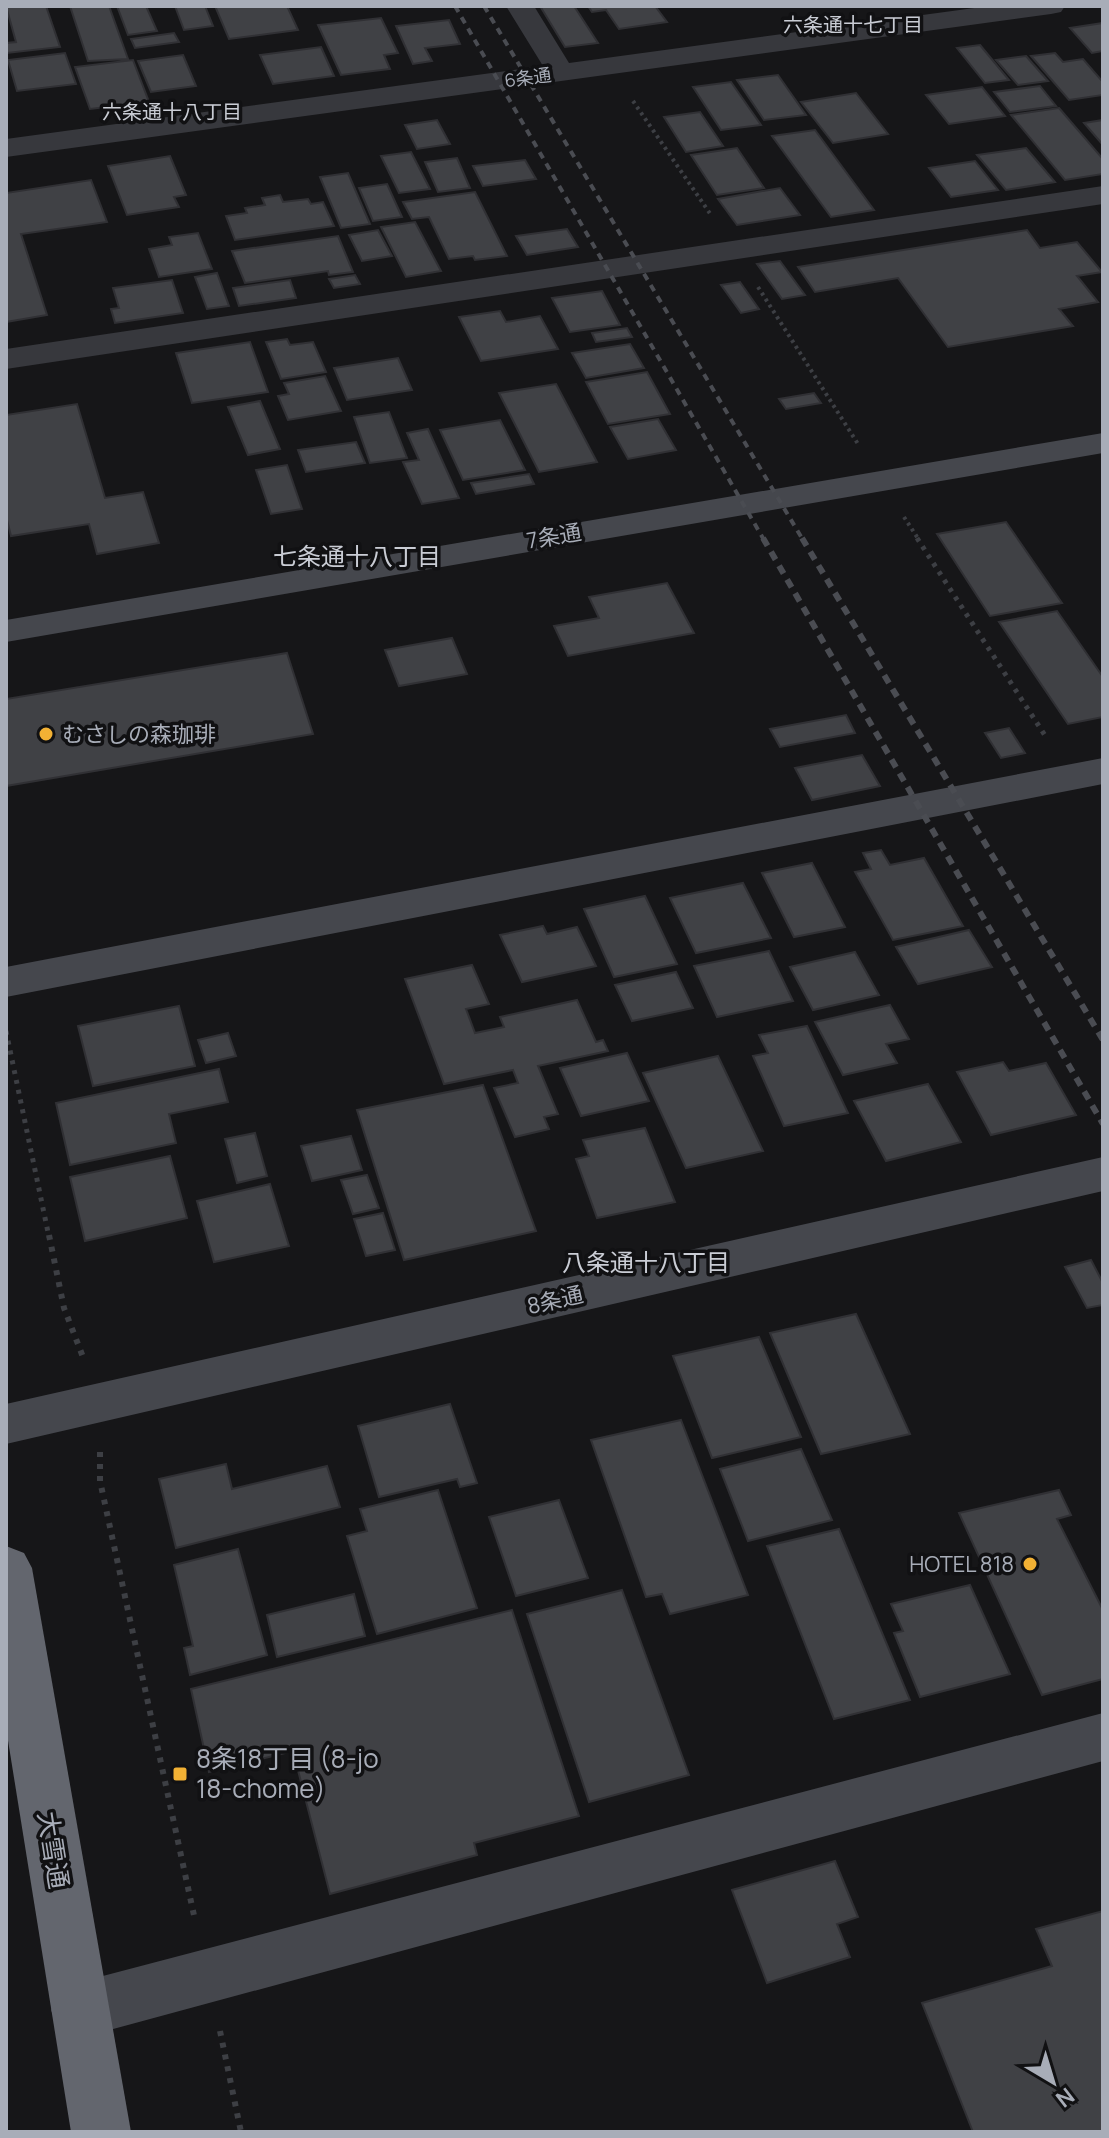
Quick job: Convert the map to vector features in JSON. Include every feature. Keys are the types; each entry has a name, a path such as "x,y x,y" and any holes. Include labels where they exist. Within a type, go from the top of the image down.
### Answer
{"highway":[{"name":"大雪通","path":"6,1568 101,2132"}],"street":[{"path":"520,6 561,73"},
{"name":"6条通","path":"6,148 1051,6"},
{"path":"6,359 1103,195"},
{"name":"7条通","path":"6,631 1103,443"},
{"path":"6,982 1103,771"},
{"name":"8条通","path":"6,1424 1103,1174"},
{"path":"80,2010 1103,1737"}],"path":[{"path":"6,1031 64,1308 100,1404 100,1481 241,2132"}],"building":[{"path":"6,6 46,6 60,47 7,53 6,43 16,42"},
{"path":"70,6 109,6 128,59 88,61"},
{"path":"117,6 146,6 157,31 128,35"},
{"path":"175,6 205,6 213,26 184,30"},
{"path":"215,6 287,6 298,30 229,39"},
{"path":"540,6 574,6 598,43 565,47"},
{"path":"588,6 655,6 667,22 619,29 606,10 592,12"},
{"path":"381,18 398,53 384,55 390,69 341,75 318,25"},
{"path":"449,20 460,44 425,48 432,61 413,64 396,26"},
{"path":"1103,23 1103,51 1092,53 1070,28"},
{"path":"174,33 179,42 135,48 131,39"},
{"path":"980,45 1009,80 985,83 957,48"},
{"path":"321,47 334,76 273,84 260,55"},
{"path":"65,53 76,84 17,91 8,60"},
{"path":"1055,53 1063,62 1083,59 1103,82 1103,95 1069,100 1031,56"},
{"path":"183,55 196,86 151,92 138,61"},
{"path":"1026,56 1048,81 1018,85 996,60"},
{"path":"133,60 149,102 90,109 75,67"},
{"path":"778,75 806,115 764,120 737,80"},
{"path":"731,82 761,125 721,130 693,87"},
{"path":"1040,86 1056,106 1010,112 994,92"},
{"path":"982,87 1005,116 949,124 926,95"},
{"path":"856,93 888,134 833,143 801,102"},
{"path":"1059,108 1103,159 1103,174 1065,180 1011,115"},
{"path":"700,112 723,146 686,152 664,117"},
{"path":"437,120 450,144 417,149 405,125"},
{"path":"1103,120 1103,145 1084,123"},
{"path":"815,130 874,210 831,217 772,136"},
{"path":"737,148 764,188 717,195 691,155"},
{"path":"1026,148 1055,182 1006,190 977,155"},
{"path":"411,152 430,189 399,193 381,156"},
{"path":"170,156 186,195 174,197 179,207 127,215 108,166"},
{"path":"457,158 470,188 438,192 425,162"},
{"path":"525,160 536,179 483,186 473,166"},
{"path":"975,161 998,190 951,197 929,168"},
{"path":"348,173 370,224 341,228 320,177"},
{"path":"91,180 107,222 21,234 47,315 6,322 6,193"},
{"path":"387,184 402,217 373,221 359,188"},
{"path":"780,188 800,215 737,225 718,199"},
{"path":"475,192 507,256 449,259 429,217 412,219 403,202"},
{"path":"280,195 283,202 308,199 311,204 323,202 334,226 235,240 226,216 247,213 245,208 265,205 262,198"},
{"path":"415,222 441,271 406,277 381,227"},
{"path":"567,229 578,247 527,255 516,236"},
{"path":"378,230 392,256 362,261 349,235"},
{"path":"1027,230 1040,248 1077,242 1102,272 1077,276 1098,302 1059,309 1073,326 948,347 898,278 815,292 798,267"},
{"path":"198,233 212,269 159,277 149,249 172,245 169,237"},
{"path":"338,236 353,272 329,275 328,271 245,283 232,251"},
{"path":"780,261 805,295 782,299 757,264"},
{"path":"217,273 229,306 207,309 195,277"},
{"path":"355,275 360,284 334,288 329,279"},
{"path":"172,280 183,313 115,323 111,309 119,308 113,288"},
{"path":"290,280 296,298 239,306 233,288"},
{"path":"740,282 759,309 741,313 721,285"},
{"path":"602,291 620,325 570,332 552,298"},
{"path":"500,311 506,322 540,316 558,349 481,361 459,317"},
{"path":"627,328 632,337 596,342 592,333"},
{"path":"287,339 290,345 313,342 326,372 281,379 266,342"},
{"path":"250,342 268,392 192,403 176,353"},
{"path":"630,344 644,368 586,378 572,353"},
{"path":"398,358 412,390 347,400 334,368"},
{"path":"647,372 670,414 608,424 586,382"},
{"path":"325,376 341,411 288,420 278,396 289,394 284,383"},
{"path":"556,384 597,462 539,472 499,393"},
{"path":"814,393 821,403 786,409 779,399"},
{"path":"260,401 280,449 248,455 228,407"},
{"path":"77,404 105,498 143,492 159,543 97,554 89,524 11,536 6,516 6,415"},
{"path":"389,412 407,458 370,463 354,417"},
{"path":"658,419 676,450 628,459 610,427"},
{"path":"500,420 525,470 463,480 440,430"},
{"path":"428,429 459,498 422,504 403,462 419,460 407,433"},
{"path":"356,442 365,463 306,472 298,450"},
{"path":"287,465 302,509 271,514 256,470"},
{"path":"529,474 534,484 476,494 471,483"},
{"path":"1006,522 1062,603 990,616 937,534"},
{"path":"667,583 694,633 568,656 554,626 599,618 589,597"},
{"path":"1057,611 1103,677 1103,717 1068,724 999,622"},
{"path":"452,638 467,674 399,686 385,650"},
{"path":"287,653 313,734 6,786 6,699"},
{"path":"846,715 855,733 780,747 770,729"},
{"path":"1009,728 1025,753 1001,758 985,733"},
{"path":"862,755 880,786 812,800 795,768"},
{"path":"881,850 890,865 924,858 963,926 893,940 855,872 871,869 863,853"},
{"path":"812,863 845,927 794,937 762,873"},
{"path":"743,883 771,938 696,953 670,898"},
{"path":"645,896 677,964 614,977 584,909"},
{"path":"543,926 547,934 577,927 596,966 522,982 500,935"},
{"path":"969,930 992,967 918,984 896,947"},
{"path":"769,951 793,1001 717,1017 694,966"},
{"path":"855,952 879,995 813,1010 790,967"},
{"path":"472,965 489,1004 466,1009 475,1033 504,1027 500,1017 577,1000 596,1042 603,1040 608,1051 538,1066 558,1114 544,1117 549,1129 515,1137 494,1088 518,1083 513,1070 444,1084 405,979"},
{"path":"676,972 693,1008 632,1021 615,985"},
{"path":"890,1005 909,1039 886,1044 897,1063 843,1075 815,1022"},
{"path":"179,1006 195,1066 93,1086 78,1026"},
{"path":"807,1026 848,1113 784,1126 753,1056 768,1053 759,1035"},
{"path":"228,1033 236,1056 206,1063 198,1040"},
{"path":"627,1053 649,1101 581,1116 560,1068"},
{"path":"718,1056 763,1151 686,1168 643,1073"},
{"path":"1003,1062 1009,1071 1046,1063 1076,1115 991,1135 957,1072"},
{"path":"219,1069 228,1102 169,1114 176,1143 70,1165 56,1103"},
{"path":"928,1084 961,1142 886,1161 854,1101"},
{"path":"483,1085 536,1231 404,1260 357,1110"},
{"path":"645,1128 675,1202 597,1218 576,1159 589,1156 583,1140"},
{"path":"255,1133 267,1176 237,1183 225,1139"},
{"path":"351,1136 362,1170 312,1181 301,1146"},
{"path":"170,1156 187,1218 85,1241 70,1177"},
{"path":"367,1175 379,1208 353,1214 341,1180"},
{"path":"270,1184 289,1246 214,1262 197,1201"},
{"path":"383,1213 395,1250 366,1256 354,1219"},
{"path":"1091,1260 1103,1283 1103,1305 1087,1308 1065,1267"},
{"path":"856,1314 910,1434 821,1454 770,1333"},
{"path":"759,1337 801,1437 712,1458 673,1356"},
{"path":"450,1404 477,1483 460,1487 457,1479 379,1497 358,1426"},
{"path":"681,1420 748,1595 670,1614 662,1594 646,1597 591,1440"},
{"path":"801,1449 832,1520 748,1541 720,1469"},
{"path":"226,1464 232,1489 327,1466 340,1507 176,1548 159,1479"},
{"path":"438,1490 477,1608 377,1634 347,1536 367,1531 360,1509"},
{"name":"HOTEL 818","path":"1059,1490 1071,1515 1057,1519 1103,1610 1103,1679 1042,1695 959,1513"},
{"path":"559,1500 588,1578 516,1596 489,1517"},
{"path":"839,1529 910,1700 834,1719 767,1546"},
{"path":"238,1549 267,1655 190,1675 184,1648 193,1646 174,1565"},
{"path":"970,1585 1010,1674 920,1697 894,1633 903,1631 891,1604"},
{"path":"622,1590 689,1775 589,1802 527,1614"},
{"path":"354,1594 365,1636 277,1657 267,1615"},
{"path":"512,1610 579,1816 474,1843 477,1855 330,1894 293,1751 209,1772 191,1689"},
{"path":"835,1861 858,1917 837,1924 850,1957 767,1983 732,1890"},
{"path":"1103,1911 1103,2132 973,2132 922,2003 1052,1966 1036,1929"}],"railway":[{"path":"455,6 764,540"},
{"path":"484,6 803,540"},
{"path":"763,538 1103,1124"},
{"path":"802,538 1103,1040"}],"place":[{"name":"むさしの森珈琲","path":"46,734"},
{"name":"HOTEL 818","path":"1030,1564"},
{"name":"8条18丁目 (8-jo 18-chome)","path":"180,1774"}],"district":[{"name":"六条通十七丁目","path":"853,25"},
{"name":"六条通十八丁目","path":"172,112"},
{"name":"七条通十八丁目","path":"357,557"},
{"name":"八条通十八丁目","path":"646,1263"}]}
